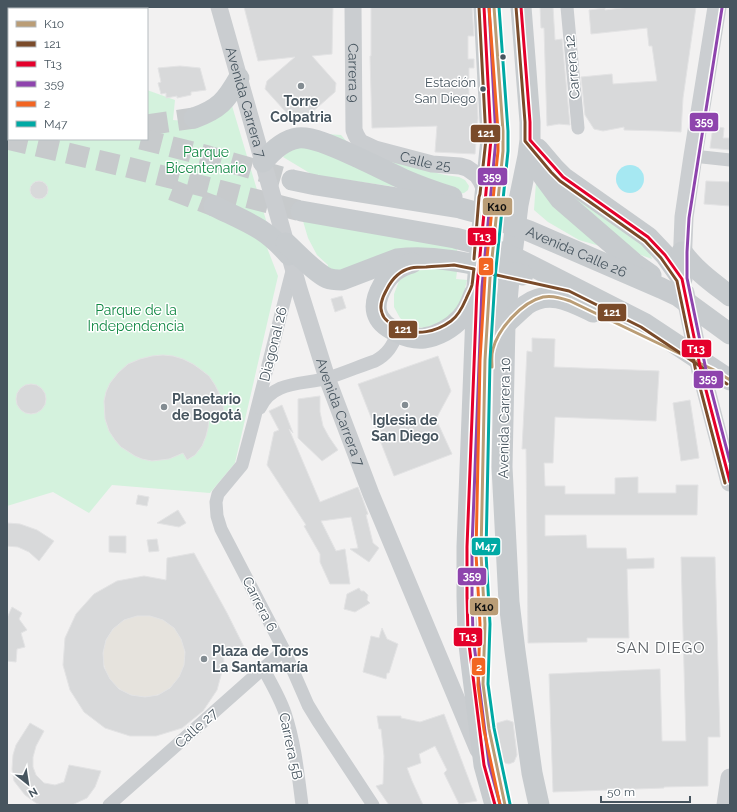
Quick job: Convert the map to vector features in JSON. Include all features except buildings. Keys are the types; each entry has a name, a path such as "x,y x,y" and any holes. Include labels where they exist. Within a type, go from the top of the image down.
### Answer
{"main road":[{"path":"484,7 491,139 477,282 467,596 468,636 484,765"},
{"name":"Avenida Carrera 10","path":"522,7 530,140 527,166 518,205 505,324 502,468 509,602 530,758 539,805"},
{"path":"680,288 684,217 717,7"},
{"path":"194,118 208,113 226,99 239,78"},
{"path":"264,164 271,153 279,146 291,140 305,138 322,142 434,192 493,211 530,231"},
{"path":"530,140 543,176 560,199 634,263 680,288"},
{"path":"530,140 555,169 564,177 648,237 665,255 715,374 730,482"},
{"name":"Avenida Calle 26","path":"292,180 460,208 530,231 662,288 680,288 730,334"},
{"path":"214,206 261,230 271,237 289,255 327,278 334,280 342,280 397,259 412,258 454,260 571,286"},
{"name":"Avenida Calle 26","path":"301,210 455,238 486,246 530,264 644,323 715,374"},
{"path":"682,252 698,270 730,296"},
{"path":"454,260 411,263 394,271 386,280 377,301 377,316 381,322 386,327 398,333 411,337 420,338 435,336 455,325 462,318 468,308 477,282"},
{"path":"505,324 527,305 537,299 544,297 560,298 570,301 715,374"},
{"name":"Avenida Carrera 7","path":"484,765 495,805"},
{"path":"726,805 730,778"}],"street":[{"name":"Avenida Carrera 7","path":"219,7 289,255 327,378 371,494 484,765"},
{"name":"Carrera 9","path":"353,7 354,130 358,139"},
{"name":"Carrera 12","path":"567,7 578,128"},
{"name":"Calle 25","path":"358,139 363,144 375,150 432,164 467,168 477,175 481,181 485,193"},
{"path":"693,156 730,160"},
{"name":"Diagonal 26","path":"242,465 254,420 289,255"},
{"name":"Diagonal 26","path":"254,420 266,398 276,390 289,385 327,378 375,361 387,353 398,333"},
{"name":"Carrera 6","path":"242,465 218,494 216,510 221,529 284,650 308,705 373,805"},
{"name":"Calle 27","path":"109,805 284,650"},
{"name":"Carrera 5B","path":"263,668 285,712 294,747 302,805"}],"green space":[{"name":"Parque de la Independencia","path":"7,89 8,140 148,140 148,90 175,100 173,120 185,121 230,99 271,237 214,206 201,201 200,205 264,240 278,276 235,463 210,493 112,485 89,513 53,492 7,506"},
{"path":"296,132 341,135 348,143 417,168 459,177 465,180 469,186 468,190 464,193 455,195"},
{"path":"300,143 424,191 313,175 283,157 292,148"},
{"path":"536,182 603,247 579,240 548,222 534,210"},
{"path":"556,182 649,250 652,259 641,255 611,233"},
{"path":"303,221 458,243 457,251 340,272 327,269 328,265 317,255 308,238"},
{"path":"458,264 456,279 467,280 462,301 449,319 425,328 410,326 400,318 394,307 394,294 399,281 415,268"}],"sand":[{"path":"144,615 160,618 173,627 182,640 185,656 182,672 173,685 160,694 144,697 128,694 115,685 106,672 103,656 106,640 115,627 128,618"}],"water":[{"path":"630,165 640,169 644,179 640,189 630,193 620,189 616,179 620,169"}],"tunnel":[{"path":"148,125 194,118"},
{"path":"11,140 127,167 301,211"},
{"path":"145,140 292,180"},
{"path":"172,190 214,206"}],"transit line":[{"name":"121","path":"474,259 486,139 479,7"},
{"name":"T13","path":"484,7 491,139 477,287 467,547 467,596 468,636 484,765 495,805"},
{"name":"359","path":"489,7 496,139 482,287 472,547 472,596 473,636 489,764 500,804"},
{"name":"2","path":"489,7 498,131 498,151 485,277 480,360 476,554 480,624 478,685 484,730 500,805"},
{"name":"K10","path":"494,7 503,131 503,151 490,278 485,360 481,554 485,624 483,684 489,729 505,805"},
{"name":"M47","path":"499,7 508,131 508,151 495,278 490,360 486,554 490,624 488,684 494,728 510,804"},
{"name":"121","path":"516,7 525,122 525,141 560,181 645,241 661,258 677,281 696,372 725,483"},
{"name":"T13","path":"521,7 530,122 530,140 563,177 648,237 665,255 682,279 701,371 730,482"},
{"name":"359","path":"722,8 689,218 687,278 706,370 730,462"},
{"name":"121","path":"454,265 474,269 470,290 460,311 451,321 433,330 426,332 413,332 397,327 383,316 381,310 383,298 391,282 399,273 413,268 454,265"},
{"name":"121","path":"483,272 569,291 641,327 727,384"},
{"name":"K10","path":"492,367 493,349 505,325 527,304 543,297 550,296 570,301 714,370 730,380"}],"place":[{"name":"Torre Colpatria","path":"301,86"},
{"name":"Estación San Diego","path":"483,89"},
{"name":"Iglesia de San Diego","path":"405,405"},
{"name":"Planetario de Bogotá","path":"164,407"},
{"name":"Plaza de Toros La Santamaría","path":"204,659"}],"district":[{"name":"SAN DIEGO","path":"661,648"}],"park label":[{"name":"Parque Bicentenario","path":"206,160"}]}
